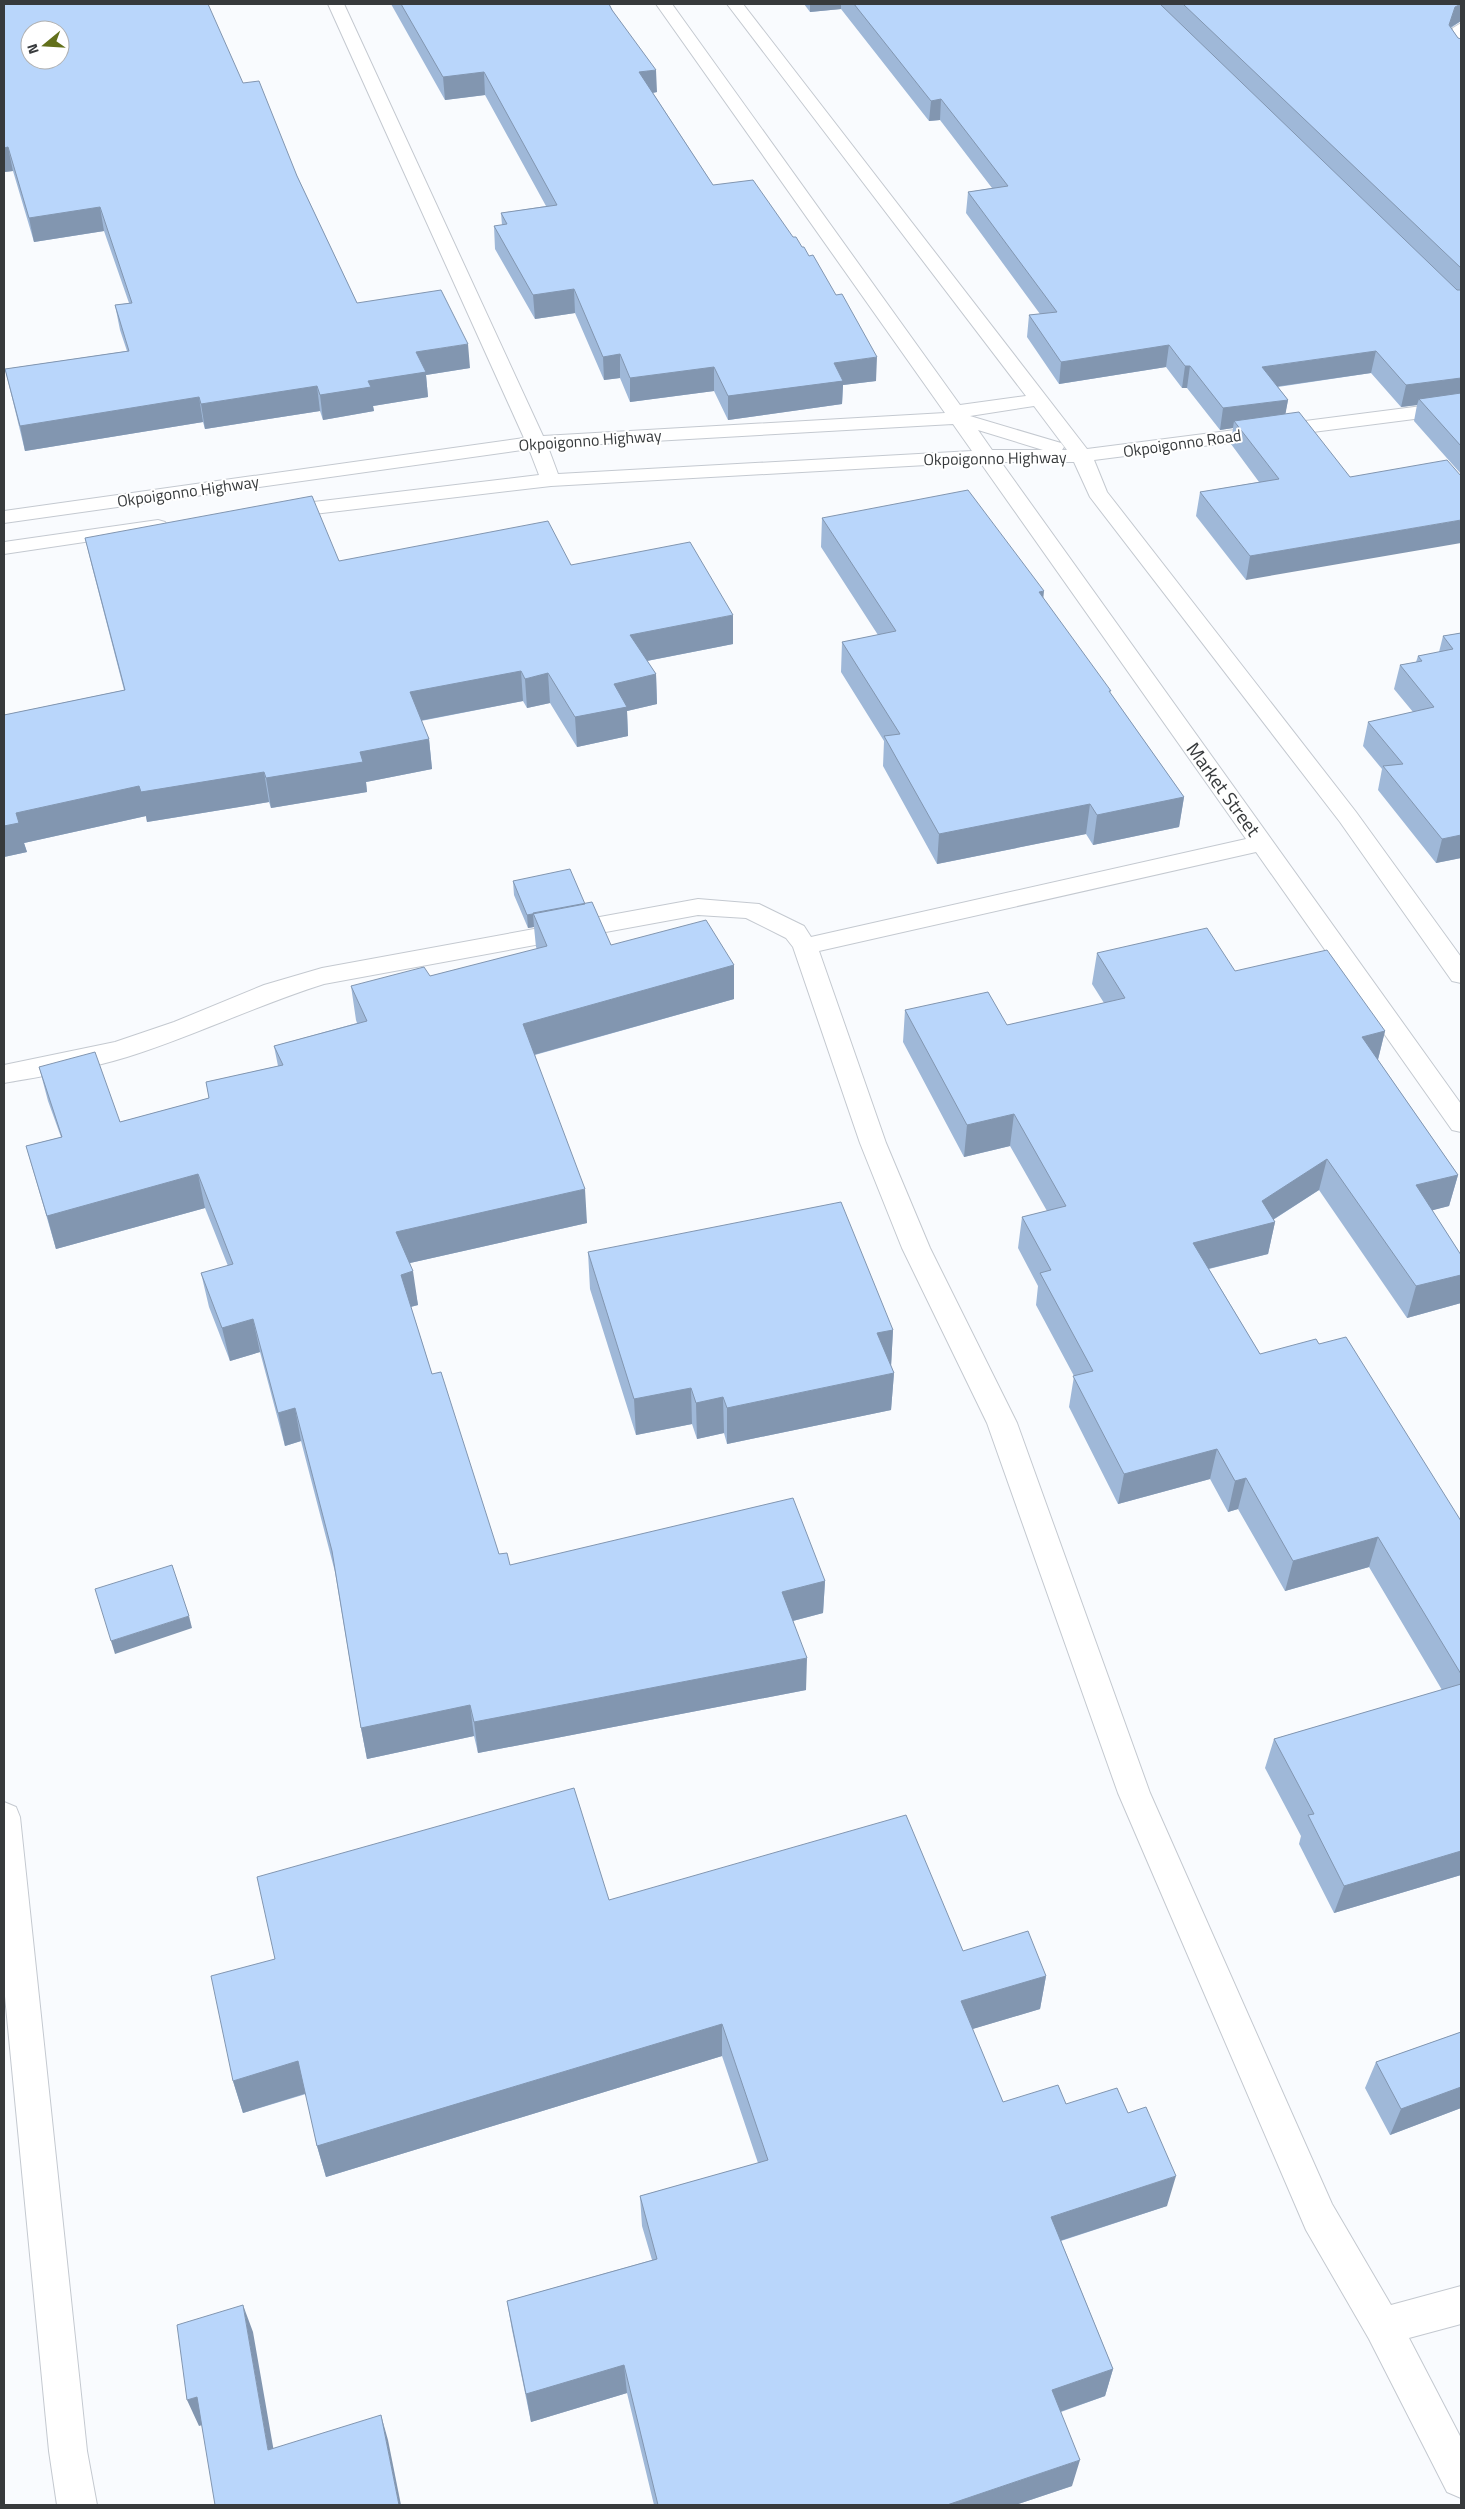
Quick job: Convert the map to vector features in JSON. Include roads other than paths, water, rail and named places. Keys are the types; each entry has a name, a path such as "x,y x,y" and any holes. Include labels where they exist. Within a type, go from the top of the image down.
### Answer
{"street":[{"path":"336,4 536,442 551,480"},
{"name":"Market Street","path":"664,4 984,456 1262,842 1461,1123"},
{"path":"735,4 1082,456 1097,493 1348,817 1461,975"},
{"path":"1461,28 1459,29 1455,46 1461,54"},
{"path":"956,415 1039,400"},
{"name":"Okpoigonno Road","path":"1082,456 1461,406"},
{"name":"Okpoigonno Highway","path":"4,517 536,442 956,415 1082,456"},
{"name":"Okpoigonno Highway","path":"257,514 551,480 984,456 1082,456"},
{"name":"Okpoigonno Highway","path":"4,548 178,524"},
{"path":"805,946 1262,842"},
{"path":"4,1074 119,1050 183,1028 273,991 322,976 698,907 750,910 795,932 805,946 873,1142 912,1239 1002,1423 1134,1793 1319,2217 1382,2326 1461,2478"},
{"path":"4,1817 68,2451 77,2505"},
{"path":"1382,2326 1461,2305"}]}
